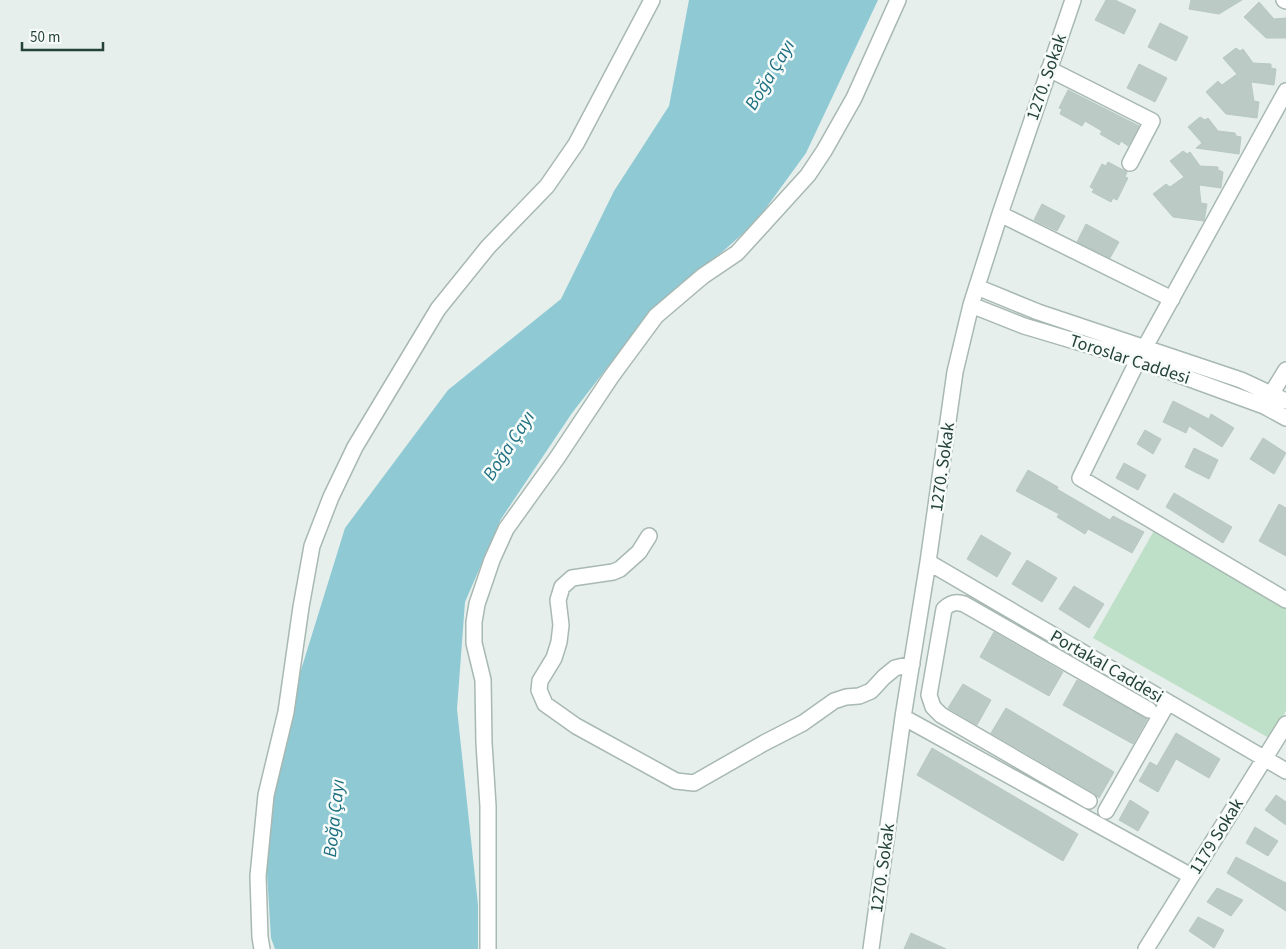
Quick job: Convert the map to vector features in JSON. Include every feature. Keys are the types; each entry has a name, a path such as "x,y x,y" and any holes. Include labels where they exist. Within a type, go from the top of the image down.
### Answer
{"street":[{"path":"262,949 258,876 266,795 286,712 312,546 331,497 355,447 438,309 488,247 547,186 576,144 652,0"},
{"path":"488,949 488,806 484,744 484,688 474,643 474,622 477,604 492,560 506,529 557,458 611,377 656,316 703,276 737,253 808,174 824,151 854,98 898,0"},
{"name":"1270. Sokak","path":"871,949 903,717 928,562 955,372 971,305 1073,0"},
{"path":"1049,69 1152,121 1130,164"},
{"path":"1286,90 1142,353 1080,478 1286,600"},
{"path":"1000,214 1172,299"},
{"name":"Toroslar Caddesi","path":"977,287 1142,353 1268,400 1286,401"},
{"name":"Toroslar Caddesi","path":"971,305 1024,326 1142,353"},
{"path":"1268,400 1286,370"},
{"name":"Toroslar Caddesi","path":"1268,400 1286,418"},
{"path":"649,536 639,552 620,569 613,572 572,578 562,587 558,600 561,625 559,642 554,658 540,681 539,690 542,700 576,726 676,781 694,783 803,723 834,701 846,697 859,696 871,691 895,668 913,657 937,653"},
{"name":"Portakal Caddesi","path":"928,562 1286,770"},
{"path":"1089,800 936,712 929,695 943,613 951,604 960,602 1149,710"},
{"path":"1106,810 1168,702"},
{"path":"903,717 1191,876"},
{"name":"1179 Sokak","path":"1146,949 1286,724"}],"green space":[{"path":"1155,529 1286,607 1286,711 1269,738 1093,638"}],"water":[{"name":"Boğa Çayı","path":"689,0 878,0 806,153 755,223 705,267 654,307 572,413 501,519 465,602 457,709 478,905 478,949 275,949 271,938 266,858 279,756 292,699 345,528 448,390 561,299 614,191 669,106"}],"building":[{"path":"1106,0 1115,0 1136,10 1124,34 1095,20"},
{"path":"1191,0 1242,0 1219,14 1189,9"},
{"path":"1259,2 1274,19 1286,18 1286,38 1266,38 1244,17"},
{"path":"1160,23 1188,37 1176,61 1148,47"},
{"path":"1236,48 1240,51 1243,49 1253,63 1271,64 1271,68 1276,69 1274,85 1251,82 1254,101 1259,102 1257,118 1226,114 1206,92 1218,81 1222,85 1237,74 1223,58"},
{"path":"1139,64 1167,78 1155,102 1127,88"},
{"path":"1068,90 1139,126 1128,146 1121,141 1119,145 1100,134 1102,131 1085,121 1082,126 1060,114 1062,109 1059,108"},
{"path":"1200,117 1205,120 1208,118 1218,131 1235,133 1236,136 1241,137 1239,154 1196,148 1202,143 1188,127"},
{"path":"1183,151 1187,154 1190,152 1200,166 1218,167 1218,170 1223,172 1221,188 1199,185 1201,203 1207,204 1204,221 1173,217 1153,194 1166,184 1170,187 1184,177 1170,161"},
{"path":"1108,162 1127,172 1125,177 1128,178 1117,200 1113,198 1111,202 1092,192 1094,189 1090,187 1102,164 1106,166"},
{"path":"1042,204 1065,216 1057,231 1034,220"},
{"path":"1086,224 1119,242 1110,258 1077,242"},
{"path":"1173,401 1209,419 1211,414 1234,428 1222,447 1189,426 1186,433 1163,422"},
{"path":"1145,430 1161,439 1153,454 1137,444"},
{"path":"1263,438 1286,453 1274,474 1250,459"},
{"path":"1194,448 1218,460 1209,479 1185,467"},
{"path":"1124,463 1146,475 1138,490 1116,478"},
{"path":"1028,470 1110,520 1113,516 1144,532 1132,553 1088,529 1085,534 1057,517 1059,514 1016,491"},
{"path":"1174,493 1232,527 1223,543 1166,507"},
{"path":"1279,504 1286,508 1286,556 1259,541"},
{"path":"981,535 1011,553 997,577 967,559"},
{"path":"1027,560 1057,578 1042,602 1012,584"},
{"path":"1074,586 1104,604 1089,628 1059,609"},
{"path":"994,632 1063,672 1049,696 980,657"},
{"path":"1077,680 1147,719 1133,744 1063,705"},
{"path":"963,684 991,700 977,725 948,708"},
{"path":"1006,708 1114,772 1099,798 1094,793 991,733"},
{"path":"1176,733 1220,759 1209,778 1176,759 1158,792 1139,781 1150,762 1157,766"},
{"path":"932,748 1078,834 1063,861 917,775"},
{"path":"1276,795 1286,802 1286,825 1265,810"},
{"path":"1130,800 1149,812 1138,831 1119,820"},
{"path":"1255,827 1278,841 1268,856 1246,843"},
{"path":"1236,857 1286,883 1286,911 1227,873"},
{"path":"1217,888 1243,900 1231,916 1207,902"},
{"path":"1198,917 1224,930 1214,948 1189,931"},
{"path":"911,933 946,949 904,949"}]}
